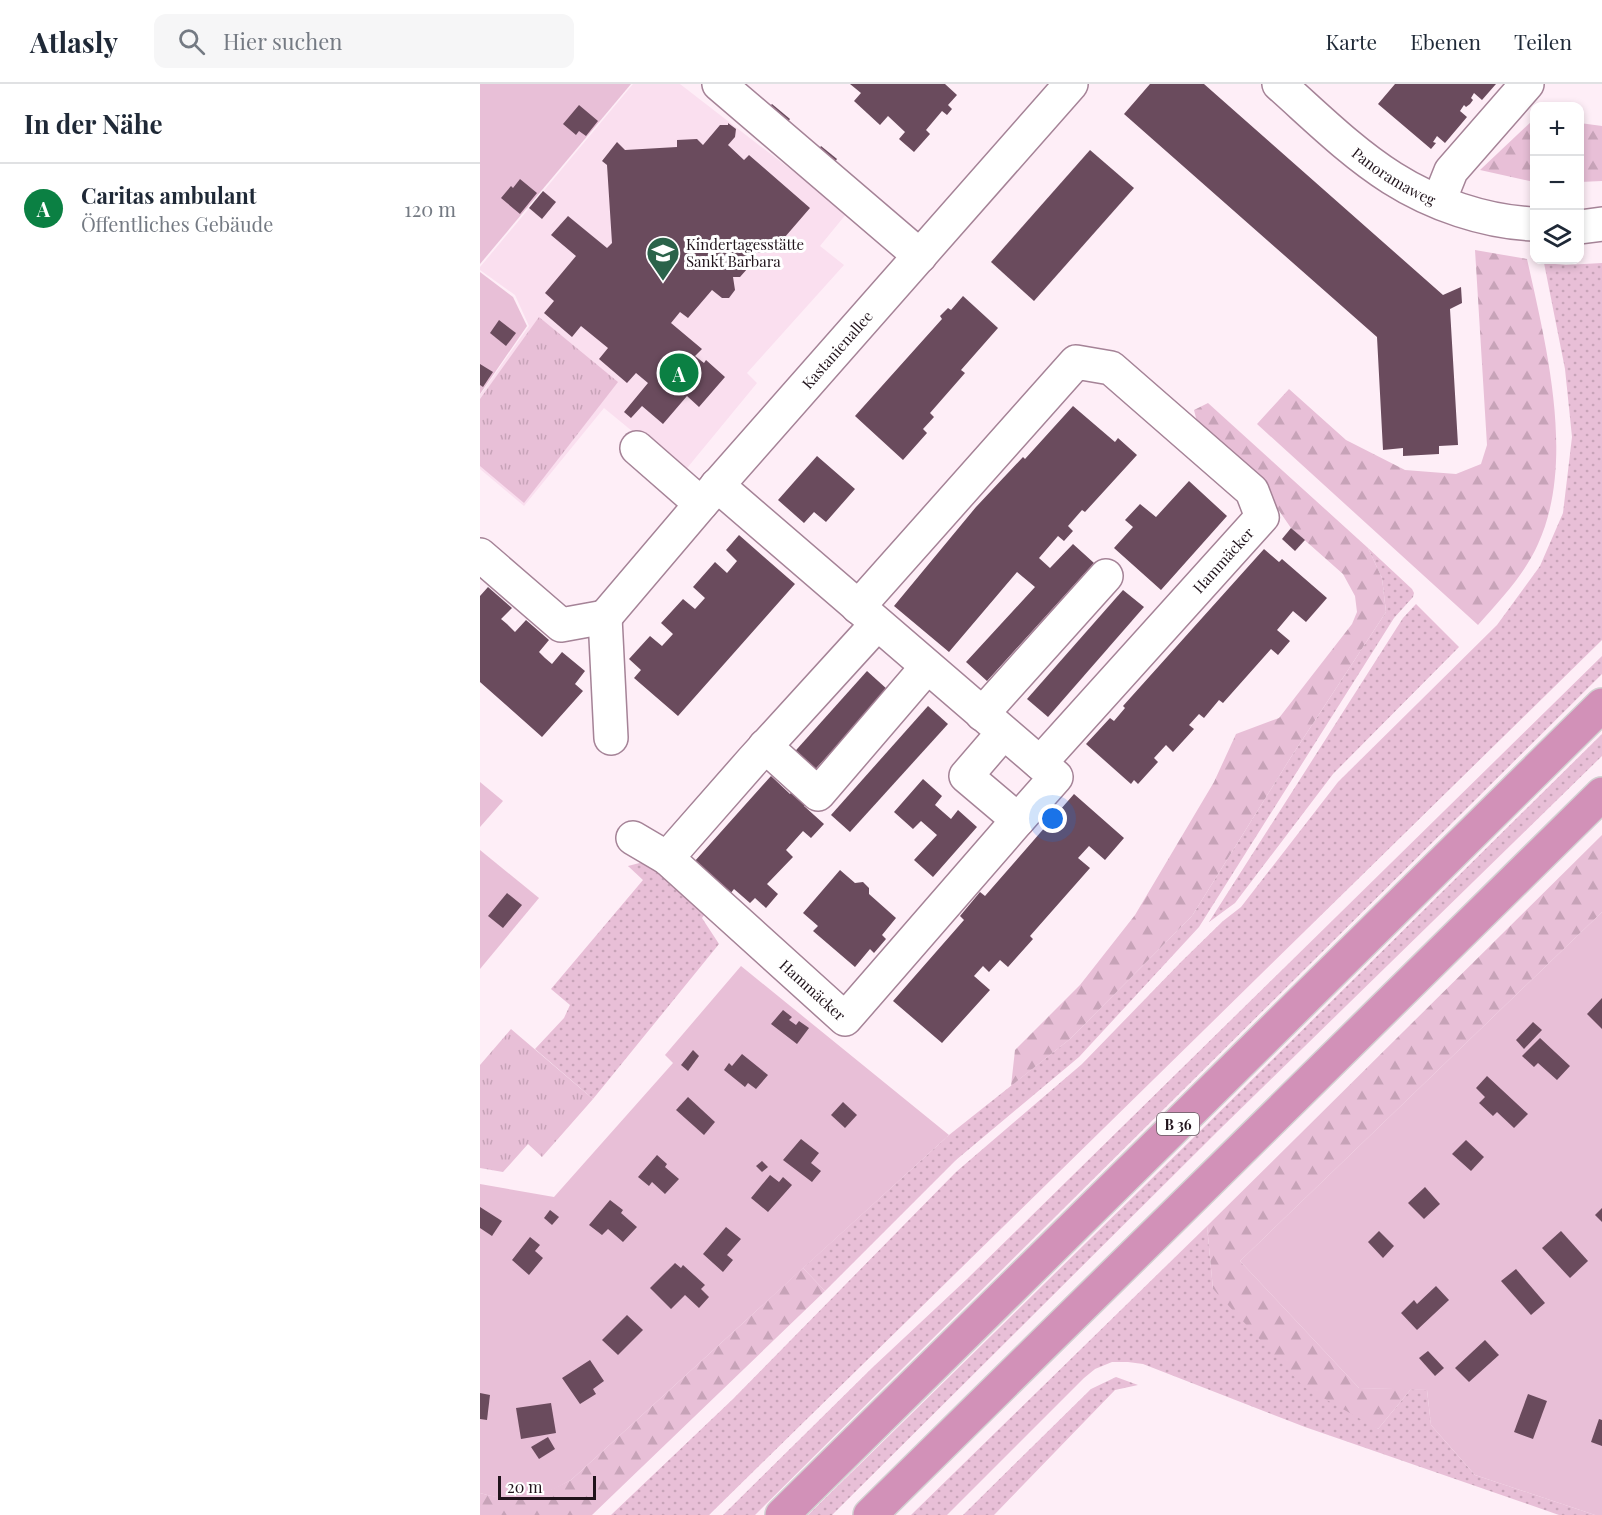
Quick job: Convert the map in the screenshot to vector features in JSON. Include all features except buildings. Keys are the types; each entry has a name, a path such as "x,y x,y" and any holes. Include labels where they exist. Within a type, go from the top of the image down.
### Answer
{"highway":[{"name":"B 36","path":"782,1515 1602,705"},
{"path":"870,1515 1602,794"}],"street":[{"path":"719,84 920,256"},
{"name":"Kastanienallee","path":"605,617 709,494 1071,84"},
{"name":"Panoramaweg","path":"1279,84 1367,161 1416,191 1475,214 1530,223"},
{"path":"1439,201 1451,171 1527,84"},
{"path":"1584,226 1602,224"},
{"name":"Hammäcker","path":"868,615 1076,362 1111,368 1252,491 1262,517 1040,763"},
{"name":"Hammäcker","path":"633,838 667,858 845,1018 1056,777 868,615 709,494 637,448"},
{"path":"480,555 561,625 605,617 612,738"},
{"path":"1018,820 966,776 993,723 1106,576"},
{"path":"667,858 765,746 868,615"},
{"path":"765,746 818,794 927,667"}],"shaded area":[{"name":"Kindertagesstätte Sankt Barbara","path":"633,84 680,84 847,213 820,246 844,265 747,373 757,383 683,473 604,408 524,506 480,469 480,395 529,326 515,295 480,270 480,267"}],"green space":[{"path":"480,84 631,84 480,264"},
{"path":"1530,123 1530,181 1480,170"},
{"path":"1584,124 1602,126 1602,181 1584,182"},
{"path":"1475,250 1527,259 1549,365 1556,440 1555,477 1549,511 1538,544 1519,576 1478,625 1257,424 1289,389 1346,440 1405,470 1456,474 1481,464 1487,445"},
{"path":"1602,263 1602,640 709,1515 611,1515 733,1399 956,1172 1082,1064 1182,961 1223,921 1241,907 1338,782 1497,625 1540,566 1563,513 1572,437 1565,369 1544,264"},
{"path":"480,272 513,297 527,326 480,394"},
{"path":"539,317 618,382 524,503 480,466 480,399"},
{"path":"1208,403 1368,548 1382,578 1386,612 1291,757 1192,916 1070,1039 1011,1086 1015,1050 1080,985 1135,915 1214,782 1236,734 1279,718 1352,624 1357,612 1355,596 1343,574 1291,528 1273,502 1198,426 1194,410"},
{"path":"1368,548 1412,589 1413,597 1394,618 1199,927 1079,1057 956,1160 825,1291 803,1268 949,1135 1070,1039 1192,916 1291,757 1386,612 1382,578"},
{"path":"1416,604 1459,647 1333,774 1235,903 1209,922 1403,618"},
{"path":"1602,656 1602,674 755,1515 723,1515 873,1367 967,1279"},
{"path":"1602,734 1602,756 1219,1130 832,1515 808,1515 1187,1144"},
{"path":"480,782 503,801 480,827"},
{"path":"1602,835 1602,912 1240,1261 1359,1388 1411,1389 1378,1429 1304,1387 1213,1289 1207,1226"},
{"path":"480,850 539,898 480,969"},
{"path":"647,861 709,908 702,918 719,944 593,1099 535,1049 564,1018 570,1005 551,989 643,880 628,866"},
{"path":"1602,912 1602,1515 1595,1515 1475,1475 1431,1425 1427,1390 1359,1388 1240,1261"},
{"path":"741,966 949,1135 571,1480 548,1492 527,1498 505,1498 480,1493 480,1184 554,1197 673,1063 665,1055"},
{"path":"511,1029 593,1099 542,1157 528,1144 503,1172 480,1168 480,1065"},
{"path":"1207,1226 1213,1289 1378,1429 1411,1389 1427,1390 1431,1425 1475,1475 1595,1515 1559,1515 1305,1427 1143,1364 1112,1362 1095,1369 1084,1378 947,1515 911,1515"},
{"path":"803,1268 825,1291 592,1515 480,1515 480,1493 506,1498 527,1497 571,1480"},
{"path":"1116,1377 1138,1385 1115,1390 994,1515 963,1515 1091,1389"}],"place":[{"name":"Kindertagesstätte Sankt Barbara","path":"663,282"},
{"name":"Caritas ambulant","path":"679,373"}]}
